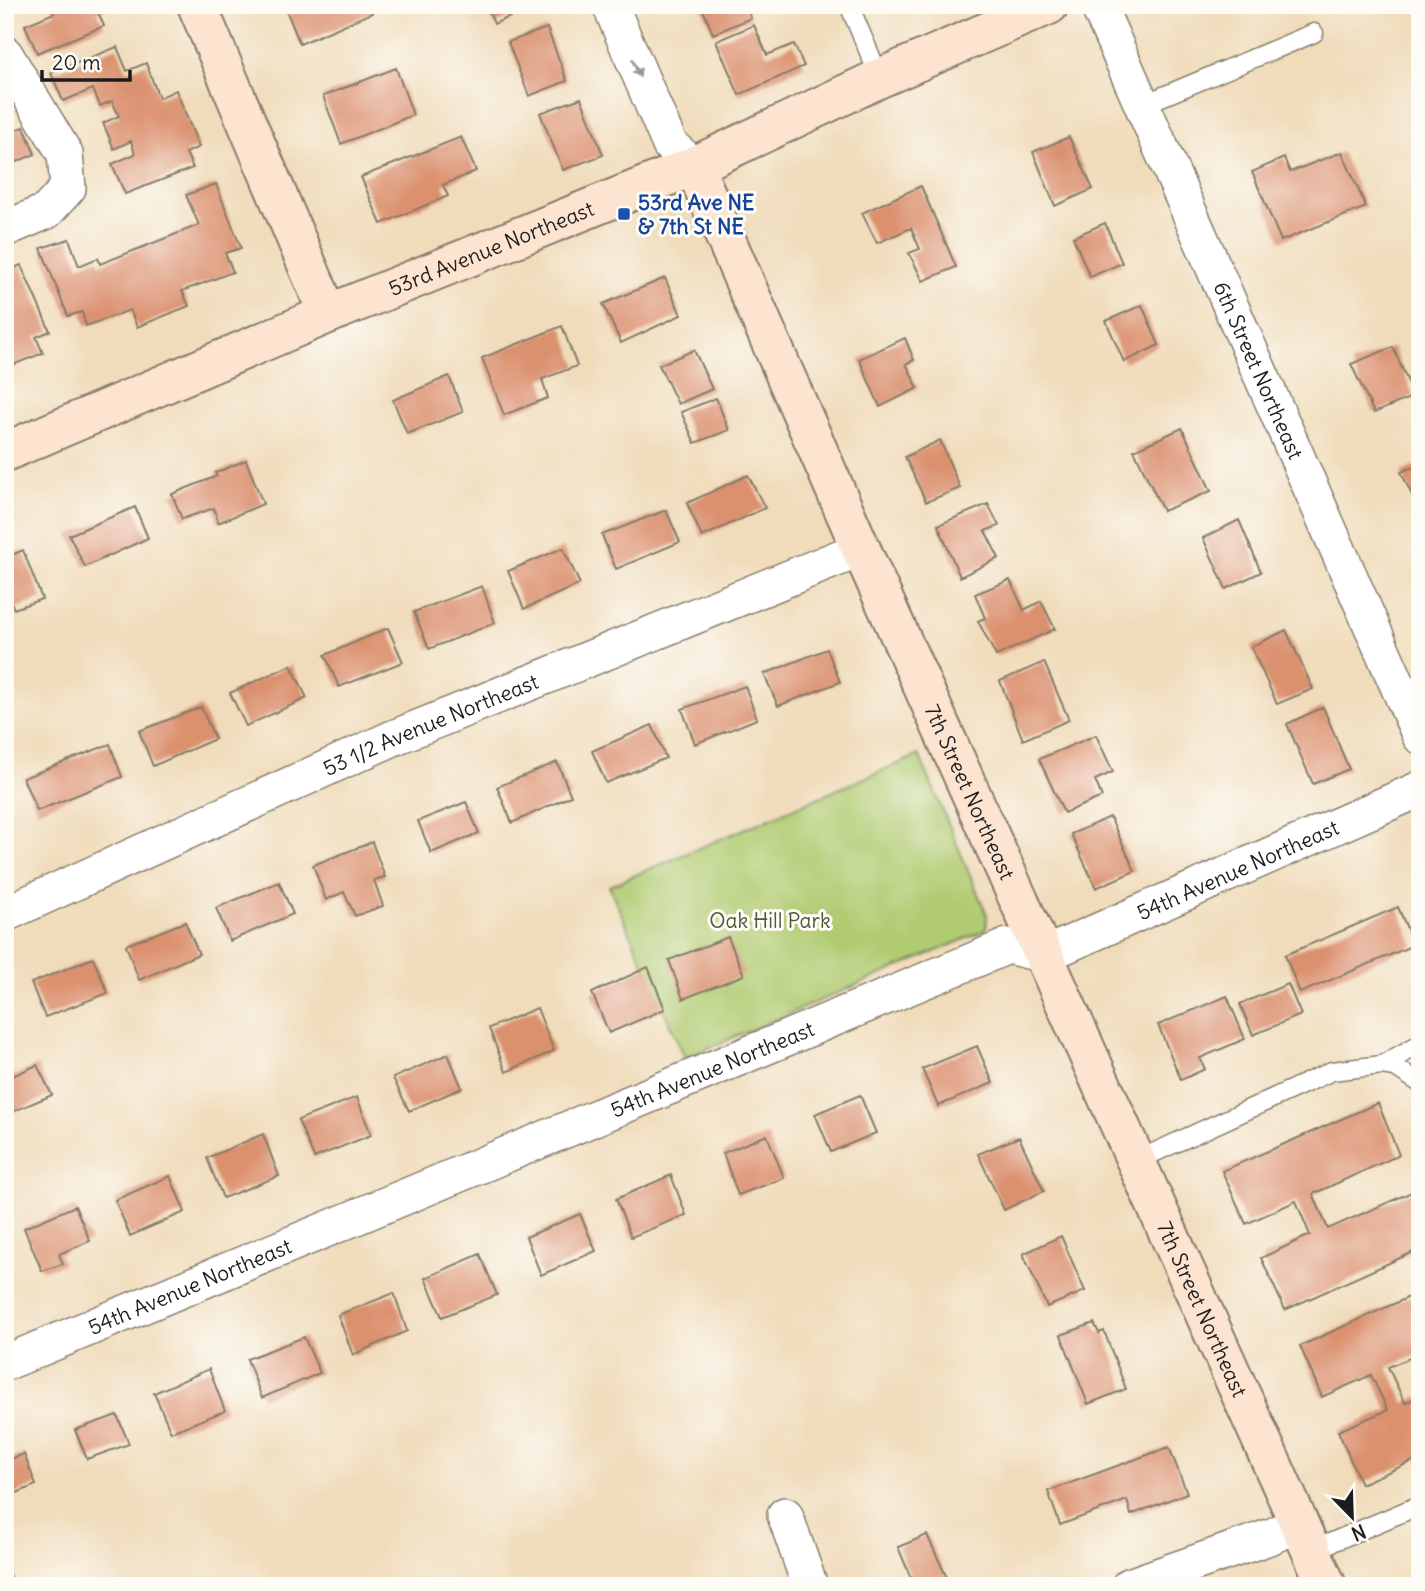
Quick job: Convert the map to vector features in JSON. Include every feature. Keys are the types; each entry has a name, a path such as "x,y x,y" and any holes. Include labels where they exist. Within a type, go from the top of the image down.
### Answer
{"street":[{"path":"198,5 328,314"},
{"name":"7th Street Northeast","path":"610,5 670,145 694,166 860,549 1326,1586"},
{"name":"53rd Avenue Northeast","path":"5,452 328,314 694,166 880,78 1049,5"},
{"name":"6th Street Northeast","path":"1098,5 1420,736"},
{"path":"5,54 65,154 68,188 47,211 5,229"},
{"name":"53 1/2 Avenue Northeast","path":"5,914 393,738 860,549"},
{"name":"54th Avenue Northeast","path":"5,1363 1008,947 1044,955 1420,789"},
{"path":"785,1515 810,1586"},
{"path":"1129,1586 1272,1536 1305,1537"}],"lane":[{"path":"849,5 880,78"},
{"path":"1142,105 1314,33"},
{"path":"1382,1065 1420,1044"},
{"path":"1136,1161 1332,1071 1382,1065 1395,1067 1420,1083"},
{"path":"1305,1537 1420,1505"}],"green space":[{"name":"Oak Hill Park","path":"919,755 987,915 986,930 685,1058 609,886"}],"building":[{"path":"51,5 114,5 98,12 104,26 37,53 25,25 54,13"},
{"path":"284,5 369,5 372,13 300,44"},
{"path":"486,5 537,5 494,24"},
{"path":"701,5 745,5 751,18 713,34"},
{"path":"754,25 767,55 794,44 804,66 739,95 716,41"},
{"path":"547,28 567,81 529,96 508,42"},
{"path":"117,47 127,71 146,63 159,98 176,90 199,147 186,153 193,168 125,194 112,164 135,154 131,141 114,149 103,123 119,116 112,101 100,106 93,89 63,101 51,73"},
{"path":"396,68 413,115 341,144 323,96"},
{"path":"581,98 603,155 563,170 540,113"},
{"path":"24,127 35,154 5,167 5,133"},
{"path":"461,137 476,171 443,185 448,196 381,224 361,177"},
{"path":"1069,137 1093,189 1055,206 1033,152"},
{"path":"1342,152 1366,207 1281,241 1252,172 1284,158 1290,172"},
{"path":"216,184 241,248 225,253 233,272 182,291 189,306 137,327 130,310 86,326 82,312 68,316 41,248 69,239 79,266 98,258 100,264 199,225 186,195"},
{"path":"921,186 956,267 923,281 909,253 920,249 911,228 877,243 862,213"},
{"path":"1105,223 1122,263 1090,277 1073,237"},
{"path":"21,265 50,331 36,337 43,353 5,368 5,272"},
{"path":"665,278 681,315 621,343 603,304"},
{"path":"1142,305 1159,345 1124,362 1106,321"},
{"path":"562,326 577,366 542,379 548,398 504,415 482,358"},
{"path":"905,338 914,360 906,364 918,388 880,407 859,359"},
{"path":"1393,347 1414,396 1374,413 1351,364"},
{"path":"694,350 712,389 678,404 659,365"},
{"path":"449,376 463,412 407,434 393,400"},
{"path":"716,398 729,430 695,443 681,412"},
{"path":"1182,428 1211,491 1163,511 1134,450"},
{"path":"940,440 960,488 926,502 905,457"},
{"path":"246,460 263,504 218,523 214,508 182,519 172,494 217,476 215,473"},
{"path":"1420,464 1420,512 1401,472"},
{"path":"748,475 765,508 702,537 687,503"},
{"path":"988,504 999,526 985,531 999,558 960,577 938,525"},
{"path":"135,507 148,538 85,567 69,535"},
{"path":"666,510 680,542 616,569 602,535"},
{"path":"1239,520 1261,572 1226,589 1203,538"},
{"path":"563,548 580,584 524,609 508,571"},
{"path":"23,550 42,599 14,609 10,600 5,602 5,558"},
{"path":"1010,580 1024,610 1041,601 1055,629 996,656 978,621 985,618 975,594"},
{"path":"482,586 495,623 429,649 414,612"},
{"path":"388,628 403,662 339,687 325,655"},
{"path":"1286,630 1313,689 1277,704 1251,647"},
{"path":"827,649 840,682 778,706 764,674"},
{"path":"1044,662 1069,720 1023,740 1000,681"},
{"path":"291,665 307,698 246,726 230,693"},
{"path":"745,686 757,719 695,744 682,709"},
{"path":"201,707 215,739 153,766 139,731"},
{"path":"1323,707 1349,769 1313,784 1287,724"},
{"path":"652,725 666,758 606,783 592,751"},
{"path":"1096,735 1113,772 1095,780 1102,797 1064,813 1039,759"},
{"path":"110,744 122,777 37,811 23,778"},
{"path":"557,762 571,796 512,823 497,787"},
{"path":"466,802 479,833 431,853 418,821"},
{"path":"1110,817 1135,871 1096,888 1071,834"},
{"path":"372,842 385,877 374,880 383,906 355,916 344,892 326,900 313,865"},
{"path":"279,882 293,914 230,941 216,908"},
{"path":"1398,907 1414,945 1300,993 1285,955"},
{"path":"185,922 199,954 139,980 126,945"},
{"path":"728,937 744,975 683,999 669,960"},
{"path":"93,958 108,993 45,1017 31,983"},
{"path":"648,967 665,1009 609,1033 592,993"},
{"path":"1288,984 1301,1015 1253,1035 1240,1004"},
{"path":"1227,996 1245,1039 1200,1058 1205,1069 1181,1080 1158,1025"},
{"path":"537,1008 554,1051 506,1072 489,1028"},
{"path":"977,1046 993,1083 938,1106 922,1069"},
{"path":"448,1054 462,1088 409,1111 393,1078"},
{"path":"37,1065 52,1095 5,1115 5,1071 8,1078"},
{"path":"860,1095 876,1133 831,1152 815,1114"},
{"path":"357,1097 371,1135 314,1158 298,1120"},
{"path":"1378,1103 1399,1155 1313,1194 1328,1229 1416,1190 1420,1198 1420,1249 1285,1310 1261,1258 1310,1235 1296,1201 1246,1224 1222,1171"},
{"path":"263,1134 279,1176 223,1198 207,1158"},
{"path":"767,1135 784,1178 738,1195 723,1153"},
{"path":"1019,1137 1044,1191 1004,1210 978,1154"},
{"path":"671,1175 686,1215 631,1237 616,1199"},
{"path":"170,1176 185,1212 130,1236 115,1200"},
{"path":"75,1206 90,1241 59,1254 63,1264 42,1271 24,1228"},
{"path":"580,1214 596,1251 541,1275 526,1237"},
{"path":"1061,1236 1085,1291 1047,1307 1023,1254"},
{"path":"480,1254 497,1295 442,1317 425,1278"},
{"path":"1420,1292 1420,1354 1388,1367 1405,1403 1420,1396 1420,1458 1361,1484 1338,1431 1388,1410 1371,1375 1322,1397 1300,1346"},
{"path":"394,1293 407,1331 353,1355 338,1315"},
{"path":"1094,1323 1099,1333 1104,1331 1126,1389 1088,1404 1061,1335"},
{"path":"304,1337 320,1373 262,1398 247,1359"},
{"path":"209,1369 225,1411 171,1432 154,1393"},
{"path":"117,1415 129,1444 87,1459 75,1430"},
{"path":"1169,1447 1187,1493 1131,1515 1127,1500 1060,1525 1048,1491"},
{"path":"24,1454 36,1485 5,1498 5,1461"},
{"path":"927,1535 949,1582 940,1586 926,1586 923,1579 913,1583 898,1547"},
{"path":"6,1566 13,1586 5,1586"}],"place":[{"name":"53rd Ave NE & 7th St NE","path":"624,214"}]}
